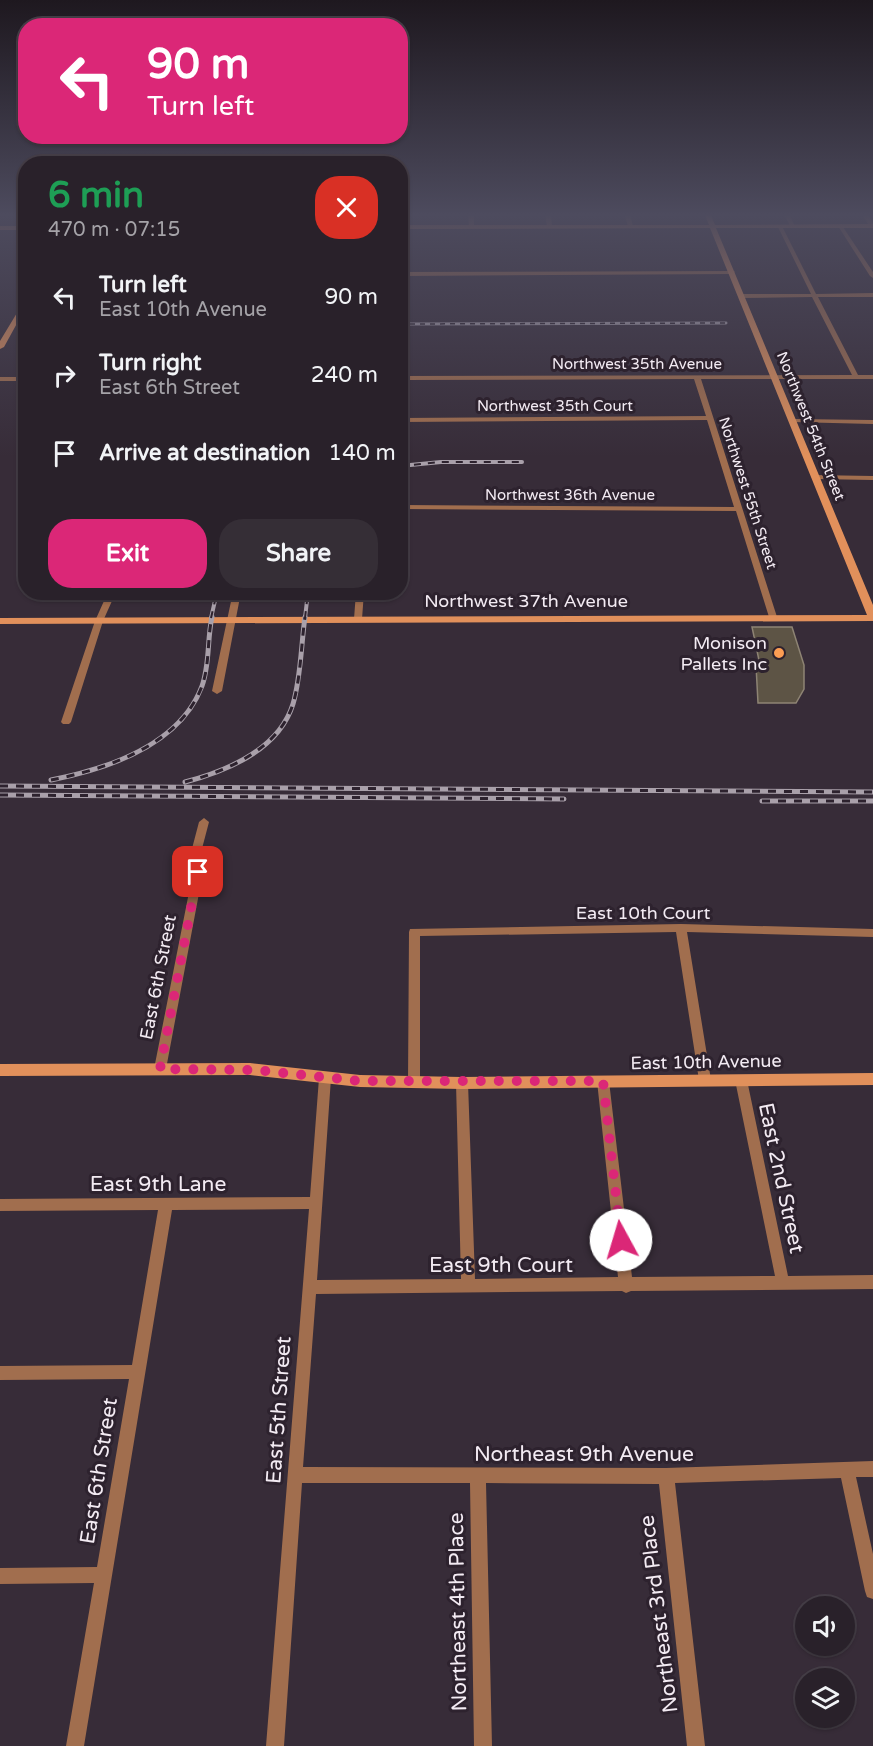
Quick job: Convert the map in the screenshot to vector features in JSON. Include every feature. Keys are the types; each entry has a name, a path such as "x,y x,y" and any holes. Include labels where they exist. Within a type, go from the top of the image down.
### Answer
{"main road":[{"name":"Northwest 54th Street","path":"741,296 873,617"},
{"path":"0,347 18,314"},
{"name":"Northwest 37th Avenue","path":"0,621 873,617"},
{"name":"East 10th Avenue","path":"0,1070 255,1070 325,1078 462,1083 873,1078"}],"street":[{"path":"741,296 873,296"},
{"path":"814,296 856,377"},
{"name":"Northwest 55th Street","path":"697,377 773,617"},
{"name":"Northwest 35th Avenue","path":"408,378 873,377"},
{"path":"0,379 18,379"},
{"name":"Northwest 35th Court","path":"408,420 709,418"},
{"path":"794,421 873,422"},
{"path":"816,477 873,478"},
{"name":"Northwest 36th Avenue","path":"408,507 740,509"},
{"path":"66,722 99,621 108,600"},
{"path":"217,691 235,600"},
{"path":"358,619 359,600"},
{"name":"East 6th Street","path":"160,1069 198,872 194,860 204,822"},
{"path":"681,928 705,1080"},
{"name":"East 10th Court","path":"414,1082 414,932 681,928 873,933"},
{"name":"East 5th Street","path":"275,1746 325,1078"},
{"name":"East 2nd Street","path":"741,1080 783,1283"},
{"path":"603,1081 626,1286"},
{"path":"462,1083 468,1286"},
{"name":"East 9th Lane","path":"0,1205 316,1203"},
{"name":"East 6th Street","path":"75,1746 166,1204"},
{"name":"East 9th Court","path":"309,1287 626,1286 873,1282"},
{"path":"0,1373 137,1372"},
{"path":"847,1469 873,1590"},
{"name":"Northeast 9th Avenue","path":"295,1475 666,1476 873,1469"},
{"name":"Northeast 4th Place","path":"478,1476 483,1746"},
{"name":"Northeast 3rd Place","path":"666,1476 696,1746"},
{"path":"0,1576 103,1575"}],"building":[{"name":"Monison Pallets Inc","path":"752,627 792,627 804,665 804,689 796,703 758,703 756,665 760,665"}],"railway":[{"path":"408,324 726,323"},
{"path":"408,465 441,462 522,462"},
{"path":"211,618 215,600"},
{"path":"305,618 307,600"},
{"path":"51,780 118,761 159,739 177,724 191,707 202,686 212,617"},
{"path":"185,782 218,772 250,756 276,734 286,720 296,694 305,617"},
{"path":"0,786 873,792"},
{"path":"0,795 564,799"},
{"path":"762,801 873,801"}],"place":[{"name":"Monison Pallets Inc","path":"779,653"}],"route":[{"path":"198,872 160,1069 255,1070 301,1073 360,1081 462,1083 603,1081 621,1240"}]}
